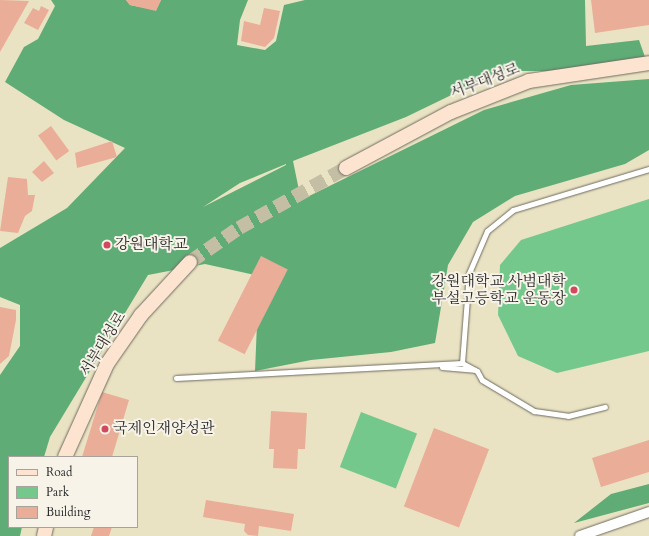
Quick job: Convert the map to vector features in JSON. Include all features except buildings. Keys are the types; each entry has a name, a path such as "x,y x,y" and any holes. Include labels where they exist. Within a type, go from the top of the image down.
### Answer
{"street":[{"name":"서부대성로","path":"346,168 452,112 529,81 649,63"},
{"name":"서부대성로","path":"66,456 107,364 141,315 190,262"},
{"path":"580,536 649,512"}],"lane":[{"path":"462,363 469,273 486,231 514,210 649,168"},
{"path":"176,378 431,366 462,363 476,371 482,380 534,411 568,416 605,406"},
{"path":"431,366 476,371"}],"green space":[{"name":"강원대학교","path":"51,0 126,0 130,5 156,10 161,0 248,0 240,20 237,45 265,50 276,41 284,5 305,0 585,0 586,46 639,40 645,57 557,71 501,71 406,117 293,161 301,200 484,110 571,85 649,79 649,150 625,164 515,196 473,222 448,265 435,343 391,352 311,360 255,371 259,276 205,264 148,275 50,437 44,456 8,456 8,528 22,528 20,536 0,536 0,375 20,346 20,305 0,297 0,248 67,208 125,148 64,120 5,82 24,47 38,39 55,6","holes":["286,164 286,165 203,207 240,183"]},
{"name":"강원대학교 사범대학 부설고등학교 운동장","path":"649,199 649,351 557,373 518,356 498,315 500,265 521,240"},
{"path":"361,412 417,434 396,489 340,467"},
{"path":"649,484 649,503 574,523 611,494"}],"tunnel":[{"path":"190,262 239,228 346,168"}],"place":[{"name":"강원대학교","path":"107,245"},
{"name":"강원대학교 사범대학 부설고등학교 운동장","path":"574,290"},
{"name":"국제인재양성관","path":"105,429"}]}
